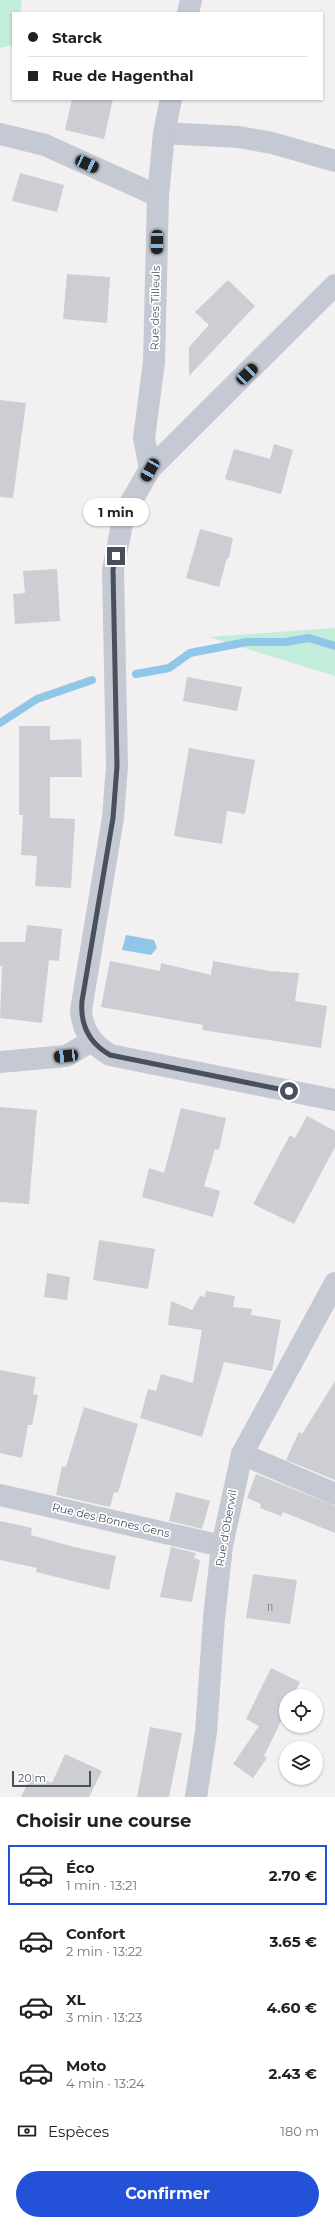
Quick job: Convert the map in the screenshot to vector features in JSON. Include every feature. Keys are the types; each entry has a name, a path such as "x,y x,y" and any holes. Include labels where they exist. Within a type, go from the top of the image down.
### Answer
{"street":[{"path":"188,12 191,0"},
{"name":"Rue des Tilleuls","path":"150,470 144,438 154,362 158,196 164,133 171,100"},
{"path":"164,133 239,137 272,143 335,162"},
{"path":"0,134 45,145 158,196"},
{"path":"335,285 150,470 124,514 113,570 117,766 113,818 82,1001 82,1021 92,1041 101,1050 120,1058 335,1100"},
{"path":"0,1062 66,1056 92,1041"},
{"name":"Rue d'Oberwil","path":"196,1797 206,1732 214,1618 222,1546 242,1454 335,1283"},
{"path":"242,1454 335,1494"},
{"name":"Rue des Bonnes Gens","path":"0,1495 222,1546"}],"green space":[{"path":"0,0 22,0 20,12 12,12 12,45 0,48"},
{"path":"335,628 335,676 209,637"}],"water":[{"path":"126,935 154,940 157,948 151,955 122,950"}],"building":[{"path":"72,100 113,100 104,139 65,130"},
{"path":"20,173 64,185 57,212 12,201"},
{"path":"67,274 110,277 107,323 63,319"},
{"path":"228,280 255,306 189,376 189,347 209,325 195,312"},
{"path":"0,400 26,403 13,498 0,497"},
{"path":"274,444 293,450 281,494 225,479 234,449 270,459"},
{"path":"200,529 233,538 229,558 227,558 219,587 186,578"},
{"path":"57,569 60,621 15,624 13,594 25,593 23,571"},
{"path":"187,677 242,687 237,711 183,701"},
{"path":"19,726 50,726 50,740 81,739 82,777 50,777 50,818 75,819 71,888 35,886 37,856 21,855 23,815 19,815"},
{"path":"189,748 255,760 245,814 227,811 222,844 174,836"},
{"path":"27,925 62,929 59,961 49,960 42,1023 0,1018 2,966 0,966 0,942 25,942"},
{"path":"110,961 160,971 161,963 211,975 213,961 269,971 299,973 295,1001 327,1006 321,1048 202,1030 203,1025 101,1007"},
{"path":"0,1107 37,1110 29,1204 0,1202"},
{"path":"181,1108 226,1118 219,1150 215,1149 204,1186 220,1191 213,1217 142,1197 149,1168 164,1173"},
{"path":"307,1116 335,1131 335,1147 294,1224 253,1204 290,1135 295,1138"},
{"path":"99,1240 155,1249 148,1289 93,1280"},
{"path":"47,1273 70,1277 67,1300 44,1297"},
{"path":"206,1291 235,1296 233,1307 252,1309 251,1315 281,1320 272,1371 224,1362 202,1437 140,1418 148,1389 156,1391 161,1374 193,1383 202,1330 168,1325 171,1301 192,1310 200,1296 205,1297"},
{"path":"0,1370 36,1377 33,1394 38,1395 32,1425 28,1425 22,1458 0,1453"},
{"path":"335,1381 335,1480 286,1460 299,1432 302,1434"},
{"path":"84,1407 138,1424 118,1493 114,1492 110,1507 56,1495 62,1466 66,1467"},
{"path":"256,1474 335,1506 335,1533 283,1512 281,1516 260,1508 261,1504 247,1498"},
{"path":"176,1492 210,1501 202,1529 169,1521"},
{"path":"0,1521 32,1528 31,1535 74,1547 116,1556 109,1590 36,1572 37,1568 0,1560"},
{"path":"171,1547 196,1553 194,1558 200,1560 192,1602 160,1597"},
{"path":"253,1574 297,1580 290,1624 246,1618"},
{"path":"271,1668 300,1682 296,1689 279,1689 279,1725 264,1756 267,1758 253,1778 233,1764 259,1726 246,1719"},
{"path":"150,1727 182,1733 169,1797 137,1797"},
{"path":"65,1754 102,1771 89,1797 21,1797 32,1774 52,1783"}],"waterway":[{"path":"136,674 169,668 190,653 247,642 285,642 309,638 335,646"},
{"path":"0,723 37,699 92,680"}],"route":[{"path":"116,556 113,570 117,766 113,818 82,1001 82,1021 92,1041 101,1050 110,1055 289,1091"}]}
